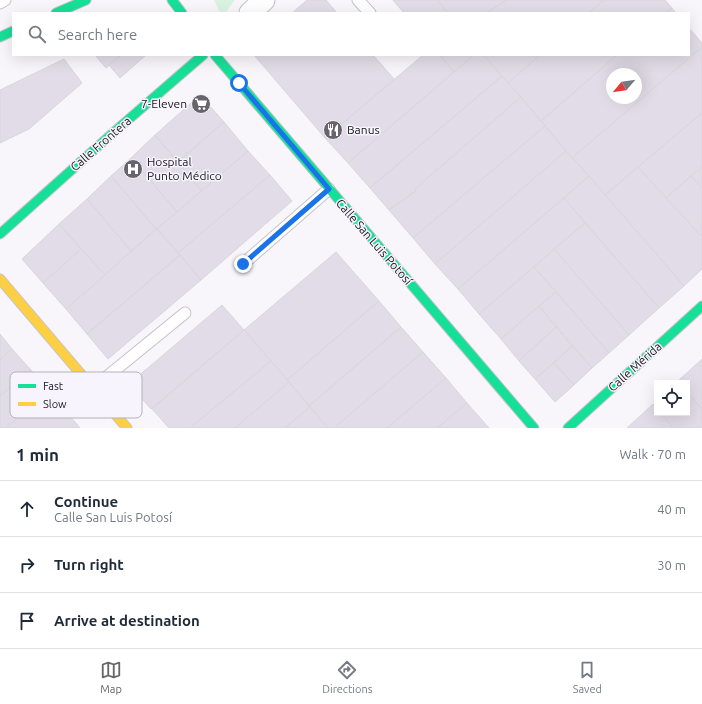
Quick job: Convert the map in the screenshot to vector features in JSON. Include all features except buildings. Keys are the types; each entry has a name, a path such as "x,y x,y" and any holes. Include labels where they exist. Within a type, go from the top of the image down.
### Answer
{"main road":[{"path":"58,12 86,0"},
{"path":"172,0 181,12"},
{"path":"0,37 12,31"},
{"name":"Calle Frontera","path":"0,234 202,56"},
{"name":"Calle San Luis Potosí","path":"216,56 534,428"},
{"path":"0,279 79,372"},
{"name":"Calle Mérida","path":"568,428 702,306"},
{"path":"118,418 127,428"}],"street":[{"path":"251,12 264,0"}],"lane":[{"path":"0,2 5,0"},
{"path":"358,0 369,12"},
{"path":"243,264 329,189"},
{"path":"113,372 185,314"}],"green space":[{"path":"214,0 235,0 226,12 220,12"}],"traffic: fast":[{"path":"58,12 86,0"},
{"path":"172,0 181,12"},
{"path":"0,37 12,31"},
{"path":"0,234 202,56"},
{"path":"216,56 534,428"},
{"path":"568,428 702,306"}],"traffic: slow":[{"path":"0,279 79,372"},
{"path":"118,418 127,428"}],"place":[{"name":"7-Eleven","path":"201,104"},
{"name":"Banus","path":"333,130"},
{"name":"Hospital Punto Médico","path":"133,169"}],"route":[{"path":"239,83 329,189 243,264"}]}
